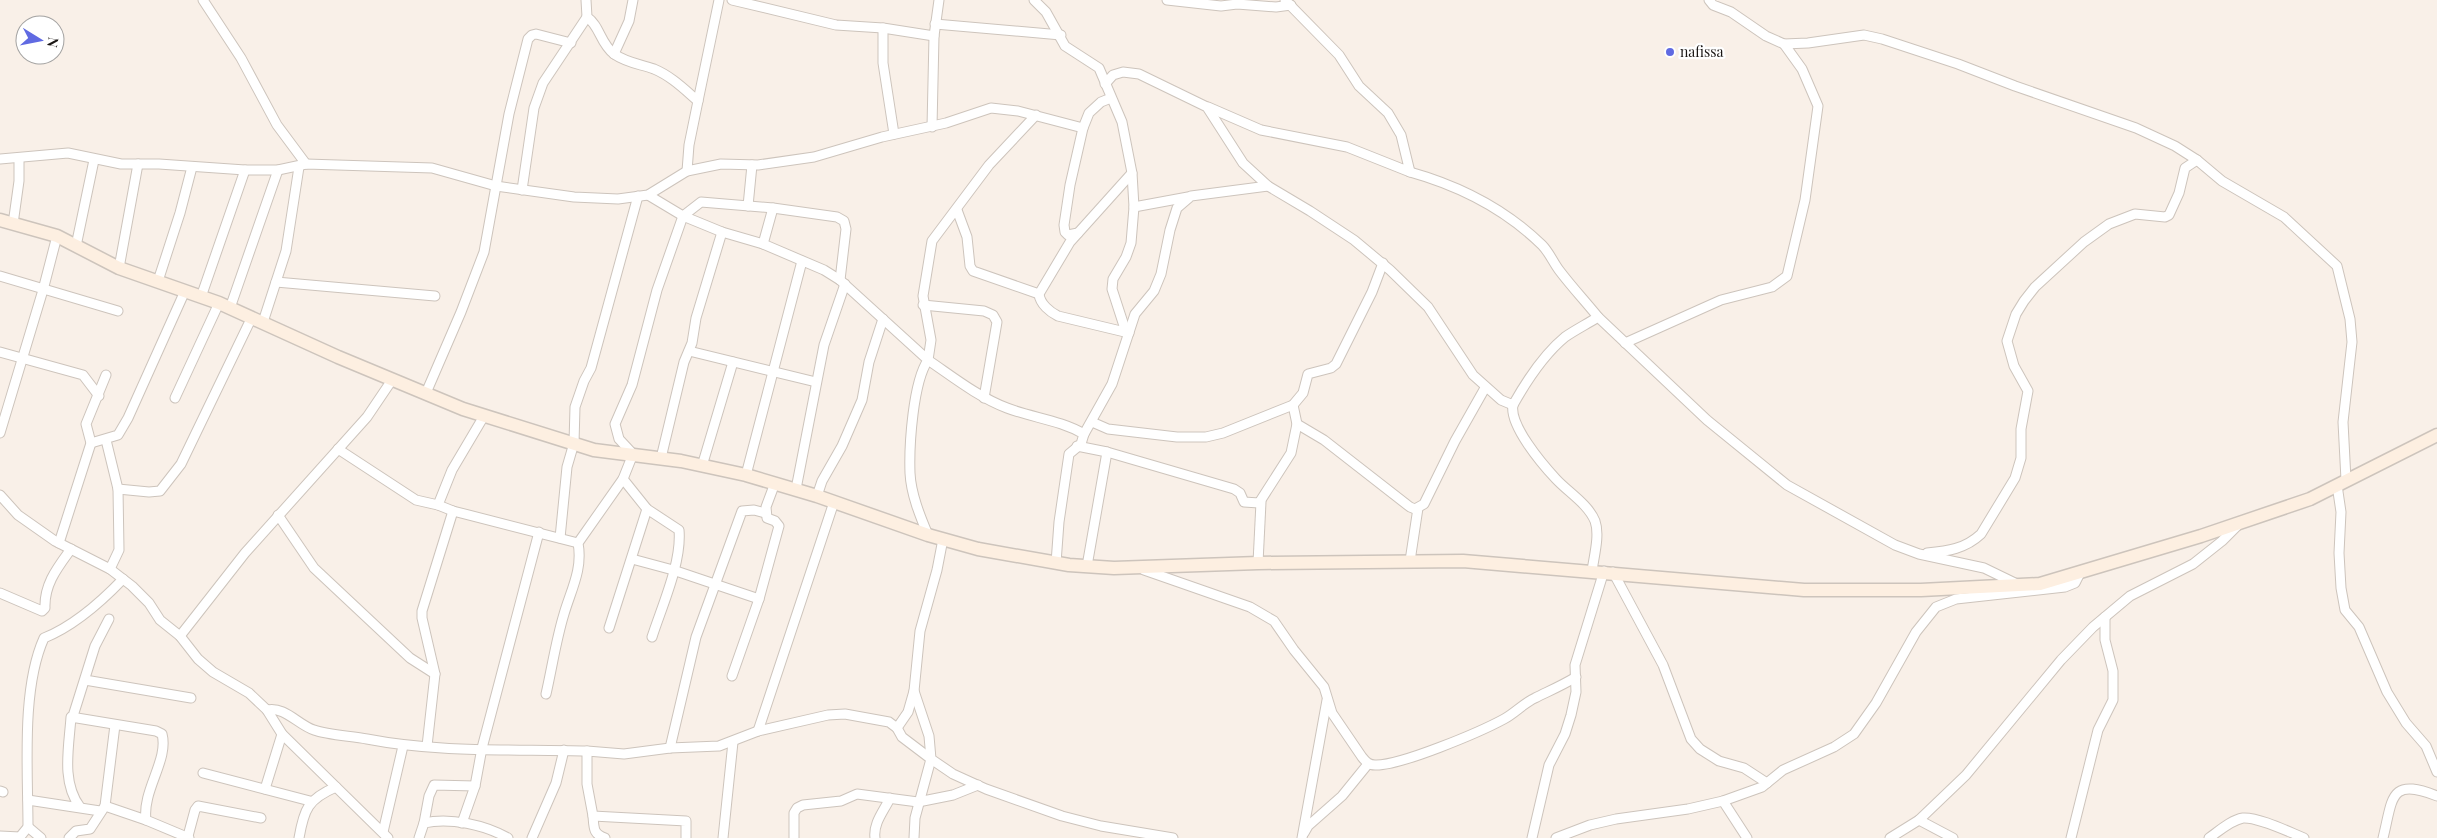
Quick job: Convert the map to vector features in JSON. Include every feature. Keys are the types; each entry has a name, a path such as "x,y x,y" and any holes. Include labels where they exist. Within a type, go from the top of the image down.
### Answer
{"street":[{"path":"118,489 149,492 160,491 181,464 276,282 286,251 303,166 277,125 241,58 203,0"},
{"path":"522,190 534,108 543,83 587,17 586,0"},
{"path":"614,54 628,21 633,0"},
{"path":"687,171 689,145 719,0"},
{"path":"732,0 836,25 883,28 934,36"},
{"path":"932,127 934,36 939,0"},
{"path":"1034,0 1046,12 1061,34 1066,46 1099,68 1122,122 1132,172 1134,207 1131,243 1112,284 1128,333"},
{"path":"1167,0 1221,6 1237,4 1276,7 1288,3 1339,55 1359,86 1388,113 1401,135 1410,172"},
{"path":"1710,0 1713,5 1730,12 1766,36 1784,44 1808,43 1864,35 1882,39 1950,61 2014,86 2136,128 2175,146 2197,160 2222,180 2284,217 2337,266 2350,319 2352,342 2343,422 2340,588 2345,610 2359,627 2387,692 2406,723 2429,751 2437,772"},
{"path":"587,17 593,21 604,46 614,54 626,61 654,69 668,76 698,101"},
{"path":"935,24 1061,34"},
{"path":"883,28 882,63 894,134"},
{"path":"426,393 484,252 509,114 528,39 536,34 571,43"},
{"path":"1625,343 1721,300 1772,287 1787,276 1805,200 1818,106 1802,69 1784,44"},
{"path":"1105,84 1112,76 1123,72 1139,74 1207,107 1261,130 1347,147 1410,172 1443,181 1491,204 1544,246 1558,269 1598,317 1625,343 1707,420 1787,484 1895,545 1919,554 1984,568 2018,584"},
{"path":"1078,232 1068,235 1065,232 1064,225 1070,185 1083,128 1088,113 1101,102 1111,98"},
{"path":"1207,107 1239,157 1268,186 1354,240 1383,264 1428,307 1473,375 1485,388 1501,400 1513,405"},
{"path":"0,159 68,153 94,160 245,170 278,170 303,166 432,168 496,186 574,197 618,199 648,195 687,171 721,164 752,165 814,157 848,145 932,127 990,108 1009,109 1083,128"},
{"path":"928,535 917,509 910,473 915,396 919,375 928,360 931,340 928,319 923,305 923,296 932,241 989,165 1036,115"},
{"path":"13,224 19,181 19,158"},
{"path":"76,246 94,160"},
{"path":"1919,554 1949,551 1973,541 1981,534 2015,478 2021,458 2021,430 2028,391 2014,366 2007,341 2016,314 2024,301 2035,287 2084,242 2109,224 2135,214 2165,217 2169,215 2179,193 2185,168 2197,160"},
{"path":"119,268 138,164"},
{"path":"748,206 752,165"},
{"path":"158,281 180,213 192,167"},
{"path":"201,297 245,170"},
{"path":"175,398 224,305 278,170"},
{"path":"1128,333 1052,313 1040,301 1040,294 1070,242 1132,172"},
{"path":"1134,207 1191,196 1268,186"},
{"path":"648,195 683,216 802,260 842,282 928,360 984,398 1030,416 1073,427 1084,434"},
{"path":"560,538 568,467 574,443 576,407 590,368 638,196"},
{"path":"1056,563 1059,522 1069,454 1083,440 1084,434 1112,384 1135,314 1154,291 1161,274 1170,230 1178,208 1191,196"},
{"path":"633,454 619,439 615,424 632,385 657,290 683,216 701,202 773,208 838,217 844,221 846,229 842,282 824,346 796,489"},
{"path":"763,244 773,208"},
{"path":"957,210 967,237 970,266 973,271 1040,294"},
{"path":"0,220 57,236 119,268 224,305 392,380 484,416 594,450 661,458 746,475 796,489 928,535 978,549 1056,563 1087,566 1137,567 1258,563 1463,561 1804,590 1921,590 2040,584 2080,573 2310,499 2437,435"},
{"path":"661,458 696,318 722,232"},
{"path":"0,433 43,290 57,236"},
{"path":"746,475 802,260"},
{"path":"1092,422 1108,429 1200,438 1223,433 1293,405 1303,394 1308,374 1331,368 1336,364 1372,292 1383,264"},
{"path":"0,277 118,311"},
{"path":"276,282 435,296"},
{"path":"91,443 118,435 128,418 185,291"},
{"path":"923,305 984,311 993,315 997,322 984,398"},
{"path":"1598,317 1566,337 1553,348 1526,380 1513,405 1513,415 1521,434 1556,479 1589,512 1595,521 1595,544 1603,572 1637,612 1663,665 1691,739 1700,749 1719,761 1744,768 1767,783"},
{"path":"817,496 822,481 842,446 862,400 869,362 883,319"},
{"path":"689,351 816,382"},
{"path":"0,352 83,375 98,396"},
{"path":"702,466 732,362"},
{"path":"59,543 91,443 86,424 106,375"},
{"path":"180,636 245,552 367,416 392,380"},
{"path":"1297,424 1324,440 1410,507 1418,508 1424,504 1455,441 1485,388"},
{"path":"1258,563 1261,502 1291,453 1297,424 1293,405"},
{"path":"438,505 452,470 484,416"},
{"path":"106,440 118,489 119,554 110,569"},
{"path":"1078,446 1107,452 1234,488 1240,493 1242,501 1248,503 1261,502"},
{"path":"338,449 416,500 578,543"},
{"path":"1087,566 1107,452"},
{"path":"546,694 564,614 575,584 581,556 578,543 623,479 633,454"},
{"path":"623,479 648,509 679,530 680,542 673,570 652,637"},
{"path":"732,676 759,600 779,526 775,521 767,518 765,513 775,483"},
{"path":"0,495 18,515 59,543 110,569 123,579 149,603 160,620 180,636 198,659 213,672 249,693 267,710 282,734 385,835"},
{"path":"758,731 834,502"},
{"path":"1410,561 1418,508"},
{"path":"609,628 648,509"},
{"path":"670,748 696,637 742,511 754,510 765,513"},
{"path":"427,746 435,674 422,611 453,511"},
{"path":"278,515 314,568 410,658 435,674"},
{"path":"1890,838 1919,820 1966,775 2060,660 2105,617 2130,596 2193,564 2222,541 2241,522"},
{"path":"462,823 475,786 482,748 539,532"},
{"path":"898,728 908,712 914,691 920,631 937,570 943,539"},
{"path":"0,593 42,612 45,608 45,600 52,576 71,549"},
{"path":"632,559 673,570 759,600"},
{"path":"1137,567 1250,607 1274,621 1328,695 1332,712 1368,764 1374,765 1398,761 1484,729 1505,718 1530,700 1556,690 1576,676"},
{"path":"1532,838 1549,765 1565,734 1571,715 1576,692 1575,665 1582,638 1600,590 1603,572"},
{"path":"1556,838 1607,821 1724,801 1767,783 1783,770 1834,747 1854,734 1876,703 1889,676 1916,632 1936,607 1956,599 2064,587 2075,583 2080,573"},
{"path":"0,836 20,837 28,827 28,733 36,657 44,638 59,632 81,616 123,579"},
{"path":"2071,838 2098,730 2113,700 2113,671 2105,640 2105,617"},
{"path":"80,807 74,799 68,775 71,717 73,716 95,646 109,619"},
{"path":"85,680 191,698"},
{"path":"914,691 929,736 931,759 918,802 914,838"},
{"path":"1302,838 1328,695"},
{"path":"267,710 280,710 313,730 403,746 564,750 624,754 670,748 719,746 758,731 846,714 889,722 898,728 902,737 931,759 953,774 978,785 1062,816 1101,826 1173,838"},
{"path":"73,716 156,731 163,737 159,764 148,793 146,820"},
{"path":"69,838 76,831 90,829 103,809 115,725"},
{"path":"264,789 282,734"},
{"path":"723,838 733,742"},
{"path":"385,835 403,746"},
{"path":"532,838 556,783 564,750"},
{"path":"587,751 587,784 594,831 605,838"},
{"path":"1302,838 1308,826 1342,796 1368,764"},
{"path":"203,773 310,802"},
{"path":"419,838 429,796 434,785 475,786"},
{"path":"794,838 794,813 797,808 803,805 841,802 857,794 918,802 954,795 978,785"},
{"path":"299,838 302,822 310,802 319,794 336,787"},
{"path":"2383,838 2396,794 2401,788 2411,787 2437,796"},
{"path":"875,838 876,822 882,815 890,798"},
{"path":"28,800 103,809 146,820 189,837 195,810 198,806 260,818"},
{"path":"1724,801 1747,838"},
{"path":"593,816 686,821 686,838"},
{"path":"2208,838 2233,822 2244,818 2258,821 2304,838"},
{"path":"1919,820 1953,838"},
{"path":"424,823 434,821 462,823 499,833 508,838"},
{"path":"28,827 41,838"}],"place":[{"name":"nafissa","path":"1670,52"}]}
